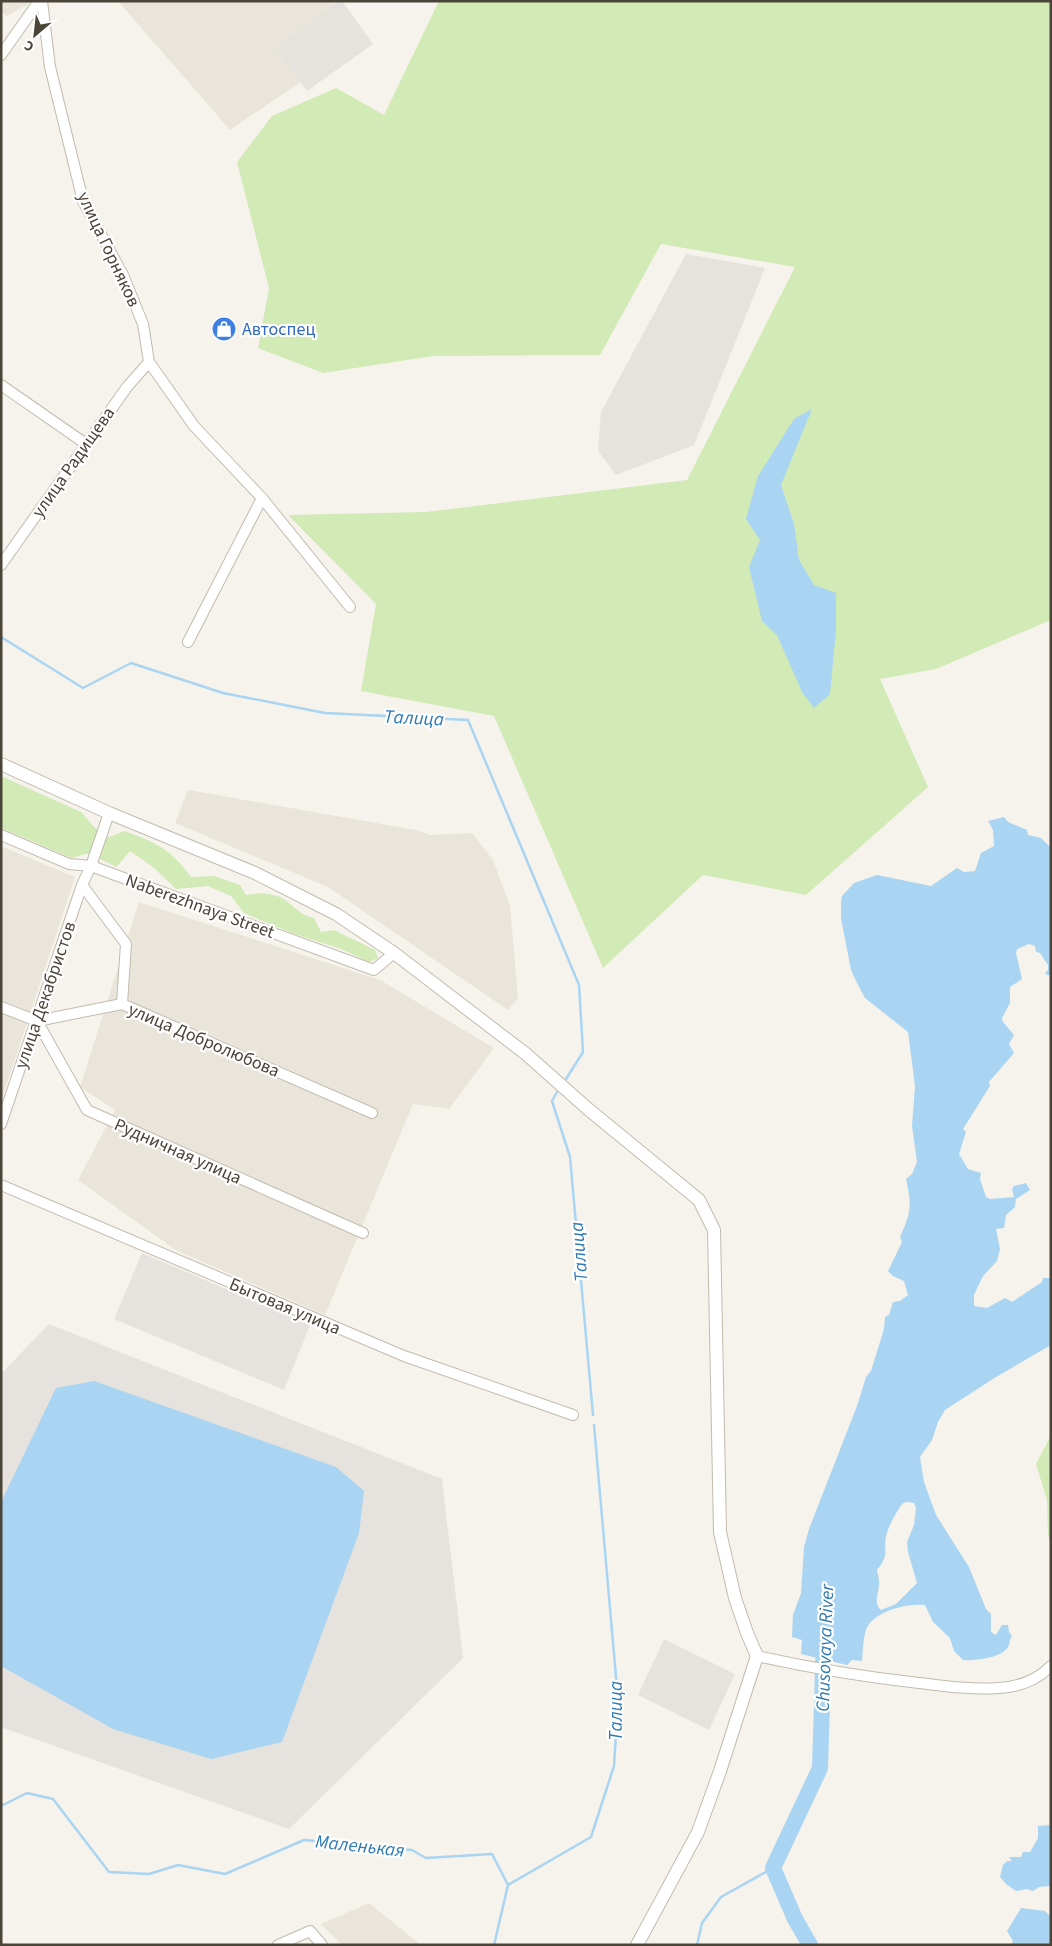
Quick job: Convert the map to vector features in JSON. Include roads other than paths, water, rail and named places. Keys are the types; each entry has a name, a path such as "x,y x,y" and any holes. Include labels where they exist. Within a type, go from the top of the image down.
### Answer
{"street":[{"path":"1,55 40,1"},
{"name":"улица Горняков","path":"40,1 50,67 83,201 123,275 143,324 149,362 194,426 262,498 350,607"},
{"name":"улица Радищева","path":"1,565 127,387 149,362"},
{"path":"1,385 86,444"},
{"path":"188,642 262,498"},
{"path":"1,764 110,813 255,873 336,914 394,953 526,1054 588,1109 699,1200 714,1230 720,1532 735,1598 746,1633 757,1656 698,1832 637,1945"},
{"name":"улица Декабристов","path":"1,1124 82,885 91,866 110,813"},
{"name":"Naberezhnaya Street","path":"1,835 69,864 91,866 374,970 394,953"},
{"path":"82,885 126,944 122,1004"},
{"name":"улица Добролюбова","path":"37,1021 122,1004 372,1113"},
{"path":"1,1007 37,1021"},
{"name":"Рудничная улица","path":"37,1021 87,1110 363,1233"},
{"name":"Бытовая улица","path":"1,1185 404,1356 573,1415"},
{"path":"757,1656 862,1676 967,1688 1001,1688 1031,1681 1051,1666"},
{"path":"278,1945 310,1930 322,1945"}],"water":[{"path":"812,409 781,485 794,524 799,560 814,585 836,593 836,630 830,694 814,708 802,692 777,635 762,621 749,567 760,540 746,519 758,476 794,419"},
{"path":"1004,817 1008,822 1027,830 1028,835 1041,838 1051,848 1051,975 1045,973 1048,970 1048,965 1040,953 1036,952 1035,946 1029,944 1017,949 1016,953 1022,979 1010,987 1010,1003 1002,1018 1014,1035 1009,1044 1014,1053 989,1082 990,1086 963,1129 966,1132 959,1154 968,1169 981,1173 980,1179 986,1197 990,1199 1014,1197 1012,1189 1014,1186 1026,1183 1030,1190 1016,1199 1015,1207 1006,1215 1004,1228 996,1229 1000,1249 997,1261 983,1276 974,1295 974,1306 987,1308 1005,1298 1012,1302 1042,1282 1043,1278 1051,1278 1051,1345 945,1410 938,1422 932,1440 920,1457 924,1482 936,1515 969,1567 986,1609 991,1614 991,1632 996,1635 1002,1625 1008,1625 1012,1636 1008,1647 1000,1654 974,1660 963,1660 954,1651 950,1638 933,1622 925,1605 909,1605 883,1613 870,1623 865,1634 862,1661 852,1660 847,1665 801,1654 802,1640 792,1637 793,1615 801,1593 804,1547 809,1529 857,1406 866,1377 871,1371 884,1329 885,1317 889,1315 893,1302 900,1301 908,1295 904,1281 893,1276 888,1271 902,1242 900,1237 908,1215 910,1203 906,1179 912,1174 917,1162 912,1126 915,1086 908,1032 865,998 857,983 851,970 841,918 841,901 842,896 854,883 877,875 931,886 957,868 964,872 975,871 981,853 994,846 993,830 988,821","holes":["903,1503 914,1503 916,1508 914,1525 907,1542 917,1583 896,1604 881,1610 877,1604 879,1586 877,1570 885,1557 886,1536 893,1519"]},
{"path":"94,1381 336,1467 364,1491 359,1533 282,1742 211,1759 113,1729 1,1666 1,1502 56,1388"},
{"path":"1051,1825 1051,1886 1039,1887 1033,1891 1027,1889 1016,1891 1000,1877 1003,1865 1007,1861 1012,1861 1009,1857 1021,1857 1023,1852 1030,1852 1038,1838 1038,1826"},
{"path":"1021,1908 1045,1911 1051,1917 1051,1945 1011,1945 1013,1941 1007,1931"}],"waterway":[{"name":"Талица","path":"1,637 83,688 131,663 223,693 325,713 468,720 579,985 583,1052 566,1079"},
{"name":"Талица","path":"557,1092 552,1101 570,1157 593,1415"},
{"name":"Талица","path":"494,1945 508,1885 591,1837 614,1766 618,1700 594,1425"},
{"name":"Chusovaya River","path":"810,1945 795,1919 773,1868 820,1768 824,1637"},
{"name":"Маленькая","path":"1,1806 27,1793 53,1799 109,1872 149,1874 178,1865 225,1874 304,1840 412,1850 426,1858 492,1854 508,1885"},
{"path":"697,1945 702,1923 721,1897 773,1868"}],"place":[{"name":"Автоспец","path":"224,329"}]}
